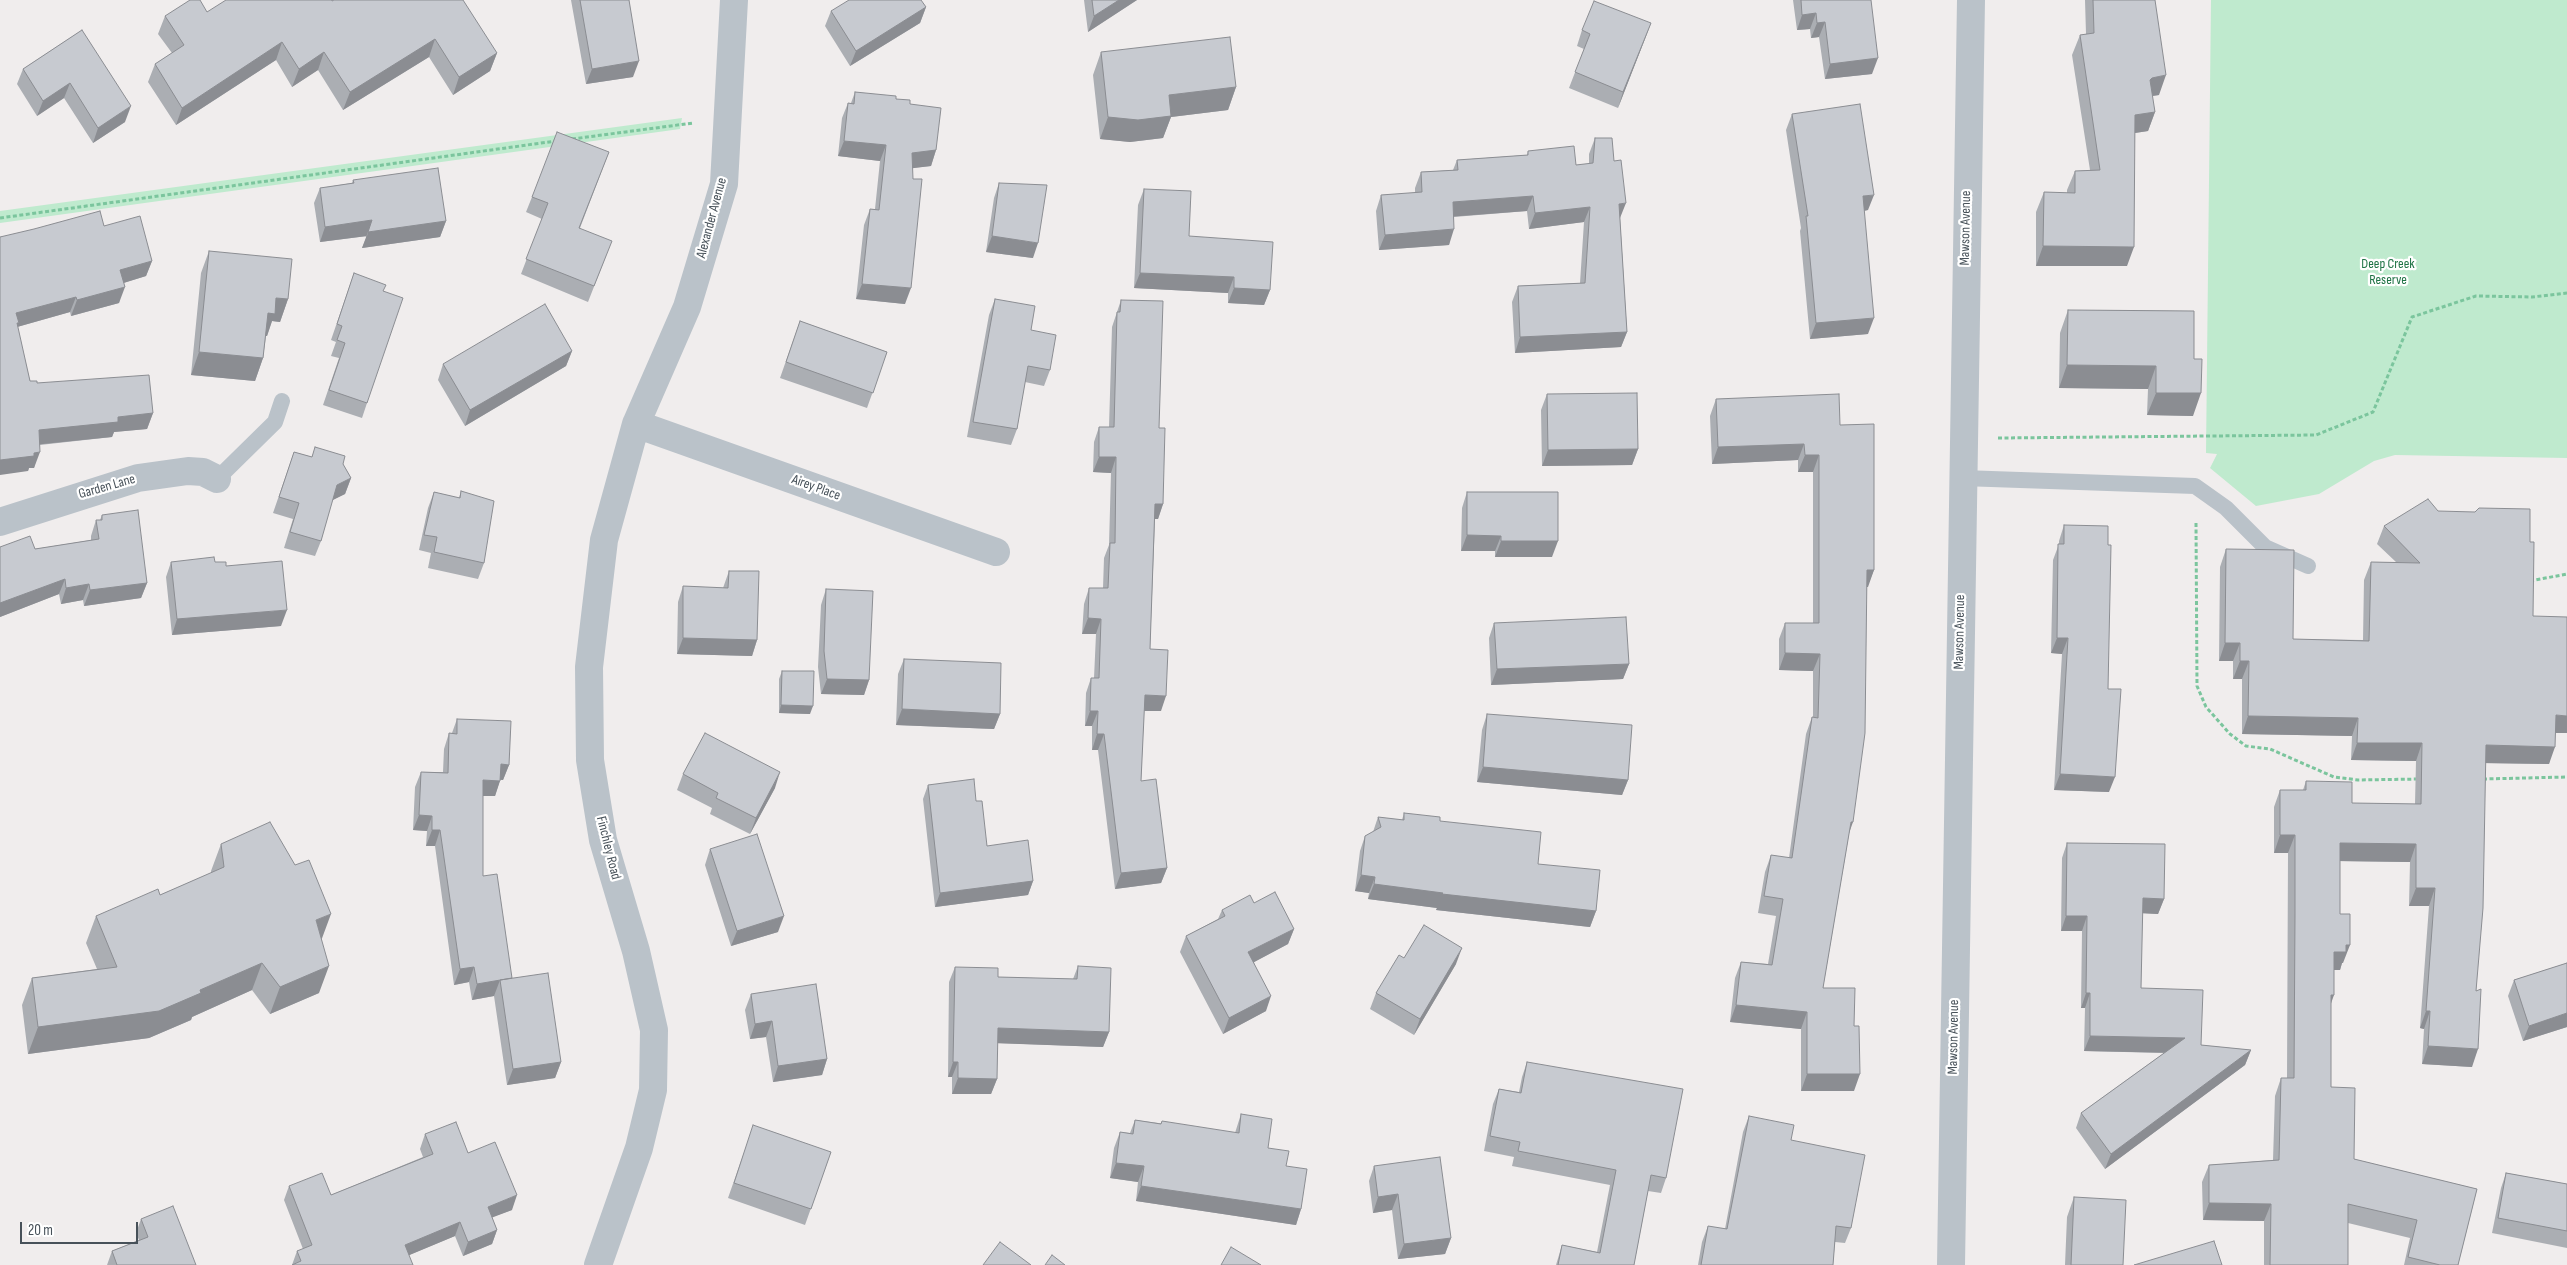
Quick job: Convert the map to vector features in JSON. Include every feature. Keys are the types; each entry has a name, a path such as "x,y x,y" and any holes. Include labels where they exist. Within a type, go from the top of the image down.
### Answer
{"street":[{"name":"Alexander Avenue","path":"636,424 687,307 724,184 734,0"},
{"name":"Mawson Avenue","path":"1950,1265 1970,0"},
{"name":"Airey Place","path":"636,424 996,552"},
{"name":"Finchley Road","path":"598,1265 639,1148 653,1090 654,1030 636,951 604,840 590,760 589,667 604,540 636,424"},
{"name":"Garden Lane","path":"0,522 138,478 188,471 203,472 217,479"}],"lane":[{"path":"217,479 274,422 282,401"},
{"path":"1962,478 2195,486 2226,508 2265,547 2308,566"}],"path":[{"path":"570,139 728,118"},
{"path":"0,218 561,141"},
{"path":"1962,438 2316,435 2373,412 2412,317 2476,296 2532,297 2567,293"},
{"path":"2195,486 2197,686 2206,707 2230,734 2246,746 2270,749 2334,777 2358,780 2425,780"},
{"path":"2527,581 2567,574"},
{"path":"2474,779 2567,777"}],"green space":[{"name":"Deep Creek Reserve","path":"2211,0 2567,0 2567,458 2395,455 2374,461 2319,494 2256,506 2210,468 2217,454 2206,453"},
{"path":"682,118 680,129 0,223 0,211"}],"building":[{"path":"190,0 200,0 207,12 226,0 463,0 497,53 459,77 435,39 350,92 324,52 299,69 282,42 182,108 155,64 184,45 165,16"},
{"path":"580,0 629,0 639,61 592,69"},
{"path":"849,0 921,0 926,7 856,51 831,11"},
{"path":"1092,0 1119,0 1094,16"},
{"path":"1801,0 1871,0 1878,58 1830,64 1825,22 1817,23 1816,13 1802,15"},
{"path":"2093,0 2155,0 2166,75 2150,80 2155,112 2135,115 2134,247 2043,246 2044,192 2075,193 2075,171 2100,170 2080,35 2094,33"},
{"path":"1594,1 1651,23 1623,92 1575,72 1590,34 1582,30"},
{"path":"82,30 131,106 98,128 70,83 43,101 23,69"},
{"path":"1230,37 1236,87 1169,95 1171,116 1138,120 1108,117 1101,52"},
{"path":"855,92 896,96 896,99 910,100 910,104 941,108 936,150 912,153 913,179 922,179 911,288 862,284 870,209 879,210 886,145 844,141 848,103 854,104"},
{"path":"1860,104 1874,195 1863,196 1874,318 1816,323 1806,216 1808,216 1792,114"},
{"path":"557,132 609,152 579,228 612,241 594,286 526,259 548,203 532,197"},
{"path":"1595,138 1612,138 1614,161 1621,160 1626,203 1619,204 1627,332 1520,337 1518,286 1585,283 1590,207 1535,213 1533,196 1453,202 1454,229 1385,235 1381,195 1422,192 1421,172 1458,170 1457,160 1528,155 1528,151 1574,146 1576,165 1593,163"},
{"path":"438,168 446,221 368,232 372,220 325,227 320,188 354,183 353,180"},
{"path":"999,183 1047,185 1038,243 992,236"},
{"path":"1144,189 1191,191 1189,236 1273,242 1270,290 1234,288 1234,277 1140,273"},
{"path":"100,211 104,226 140,216 152,261 120,270 125,287 77,300 76,297 16,313 30,381 37,381 37,383 149,375 153,413 118,417 118,422 39,430 40,452 34,453 34,456 0,460 0,237"},
{"path":"209,251 292,259 288,299 276,298 275,314 268,313 263,358 199,352"},
{"path":"354,273 386,285 383,291 403,298 367,403 329,390 345,343 337,340 342,326 337,324"},
{"path":"995,299 1035,306 1031,330 1056,335 1050,370 1028,366 1017,429 973,422"},
{"path":"1121,300 1163,301 1159,428 1165,428 1163,504 1155,504 1150,649 1168,650 1166,696 1145,695 1141,781 1156,779 1167,868 1121,873 1104,734 1097,734 1098,711 1090,711 1091,678 1099,678 1101,619 1088,618 1089,588 1108,588 1110,543 1115,543 1116,457 1099,457 1099,427 1114,427 1117,312 1120,312"},
{"path":"545,304 572,351 470,410 443,364"},
{"path":"2068,310 2194,311 2194,359 2202,359 2201,393 2156,393 2156,366 2067,365"},
{"path":"800,321 887,352 873,393 786,362"},
{"path":"1637,393 1638,449 1548,450 1547,394"},
{"path":"1839,394 1840,425 1874,424 1874,570 1867,570 1865,733 1853,822 1851,822 1823,988 1855,988 1854,1026 1859,1026 1860,1074 1807,1074 1807,1012 1736,1005 1741,962 1772,965 1783,899 1764,896 1771,855 1792,858 1812,717 1818,718 1820,654 1785,653 1785,623 1819,623 1819,455 1805,455 1804,444 1718,447 1716,399"},
{"path":"315,447 345,456 343,464 351,478 337,485 321,541 290,532 299,503 279,497 294,452 312,457"},
{"path":"461,491 494,501 484,563 434,552 437,537 424,535 434,492 460,498"},
{"path":"1467,492 1558,492 1558,541 1501,541 1501,536 1467,535"},
{"path":"2428,499 2438,511 2475,512 2479,508 2530,509 2530,542 2534,542 2533,616 2567,617 2567,716 2556,715 2555,747 2486,745 2483,908 2476,991 2481,989 2478,1049 2428,1046 2430,1011 2426,1011 2435,888 2416,888 2416,844 2340,843 2340,914 2350,914 2350,945 2346,945 2346,952 2334,952 2334,995 2331,995 2331,1087 2355,1088 2354,1159 2477,1189 2458,1265 2440,1265 2408,1257 2417,1220 2348,1204 2348,1265 2270,1265 2271,1204 2209,1203 2209,1165 2279,1160 2281,1078 2294,1078 2295,914 2295,835 2280,835 2280,790 2306,790 2306,781 2352,782 2352,803 2421,804 2422,743 2357,743 2358,718 2248,716 2249,661 2240,661 2240,643 2225,643 2226,549 2294,550 2293,639 2369,641 2371,562 2420,563 2384,526"},
{"path":"138,510 147,583 90,590 89,584 66,588 65,579 0,603 0,547 30,536 35,549 99,539 96,520 102,520 102,515"},
{"path":"2064,525 2108,526 2108,545 2111,545 2108,689 2121,689 2115,777 2060,774 2068,638 2057,638 2058,544 2064,544"},
{"path":"214,557 215,562 226,562 226,566 282,561 287,610 177,619 171,562"},
{"path":"729,571 759,571 757,640 683,638 683,586 728,588"},
{"path":"826,589 873,591 869,680 827,679 824,651"},
{"path":"1626,617 1629,664 1497,669 1494,623"},
{"path":"904,659 1001,663 1000,714 902,709"},
{"path":"782,671 814,671 813,706 781,705"},
{"path":"1487,714 1632,725 1628,780 1483,767"},
{"path":"457,719 511,721 509,765 501,764 500,781 483,780 483,876 497,874 512,978 477,984 474,967 460,969 440,830 432,830 432,816 419,815 421,772 448,773 449,733 457,734"},
{"path":"705,733 780,772 756,818 716,798 718,793 683,774"},
{"path":"974,779 976,801 982,801 987,846 1028,840 1033,881 940,893 928,785"},
{"path":"1404,813 1440,817 1440,821 1541,832 1538,864 1600,870 1596,911 1442,894 1374,884 1375,877 1361,875 1365,836 1381,827 1378,817 1404,820"},
{"path":"270,822 295,865 309,860 331,914 316,920 329,966 280,987 262,963 200,990 201,993 159,1011 38,1027 32,978 117,967 96,916 158,889 160,895 224,867 221,844"},
{"path":"757,834 784,916 737,931 710,849"},
{"path":"2067,843 2165,844 2164,899 2143,898 2141,988 2203,990 2201,1045 2251,1050 2111,1154 2081,1113 2185,1038 2090,1036 2090,993 2086,993 2087,916 2066,916"},
{"path":"1275,892 1294,929 1248,952 1271,996 1229,1018 1186,936 1225,916 1222,910 1250,895 1254,903"},
{"path":"1424,925 1462,948 1420,1019 1376,993 1399,955 1404,958"},
{"path":"2567,963 2567,1013 2529,1026 2514,980"},
{"path":"1078,966 1111,968 1109,1032 998,1028 997,1079 958,1078 958,1062 953,1062 955,967 998,968 998,977 1077,979"},
{"path":"548,973 561,1062 513,1069 500,980"},
{"path":"816,984 827,1059 778,1066 772,1021 755,1024 751,994"},
{"path":"1527,1062 1683,1089 1666,1178 1651,1175 1634,1265 1558,1265 1562,1245 1600,1253 1616,1170 1518,1151 1520,1142 1490,1136 1499,1089 1521,1093"},
{"path":"1241,1114 1272,1119 1268,1148 1289,1151 1286,1166 1307,1169 1301,1209 1141,1186 1144,1166 1116,1163 1120,1132 1133,1134 1135,1120 1161,1124 1162,1121 1239,1133"},
{"path":"1749,1116 1794,1125 1791,1140 1865,1155 1851,1228 1836,1226 1833,1265 1701,1265 1708,1226 1727,1229"},
{"path":"456,1122 468,1153 495,1142 517,1195 488,1207 497,1230 468,1242 460,1222 405,1245 413,1265 292,1265 301,1261 297,1251 312,1245 289,1186 322,1173 331,1195 433,1154 425,1134"},
{"path":"753,1125 831,1152 811,1209 734,1183"},
{"path":"1440,1157 1451,1238 1404,1244 1398,1194 1378,1197 1374,1166"},
{"path":"2506,1173 2567,1184 2567,1231 2498,1218"},
{"path":"2074,1197 2126,1200 2123,1265 2071,1265"},
{"path":"173,1206 196,1265 117,1265 112,1251 148,1237 141,1219"},
{"path":"2214,1241 2222,1265 2134,1265"},
{"path":"1000,1242 1031,1265 983,1265"},
{"path":"1231,1247 1261,1265 1221,1265"},
{"path":"1052,1255 1065,1265 1045,1265"}]}
